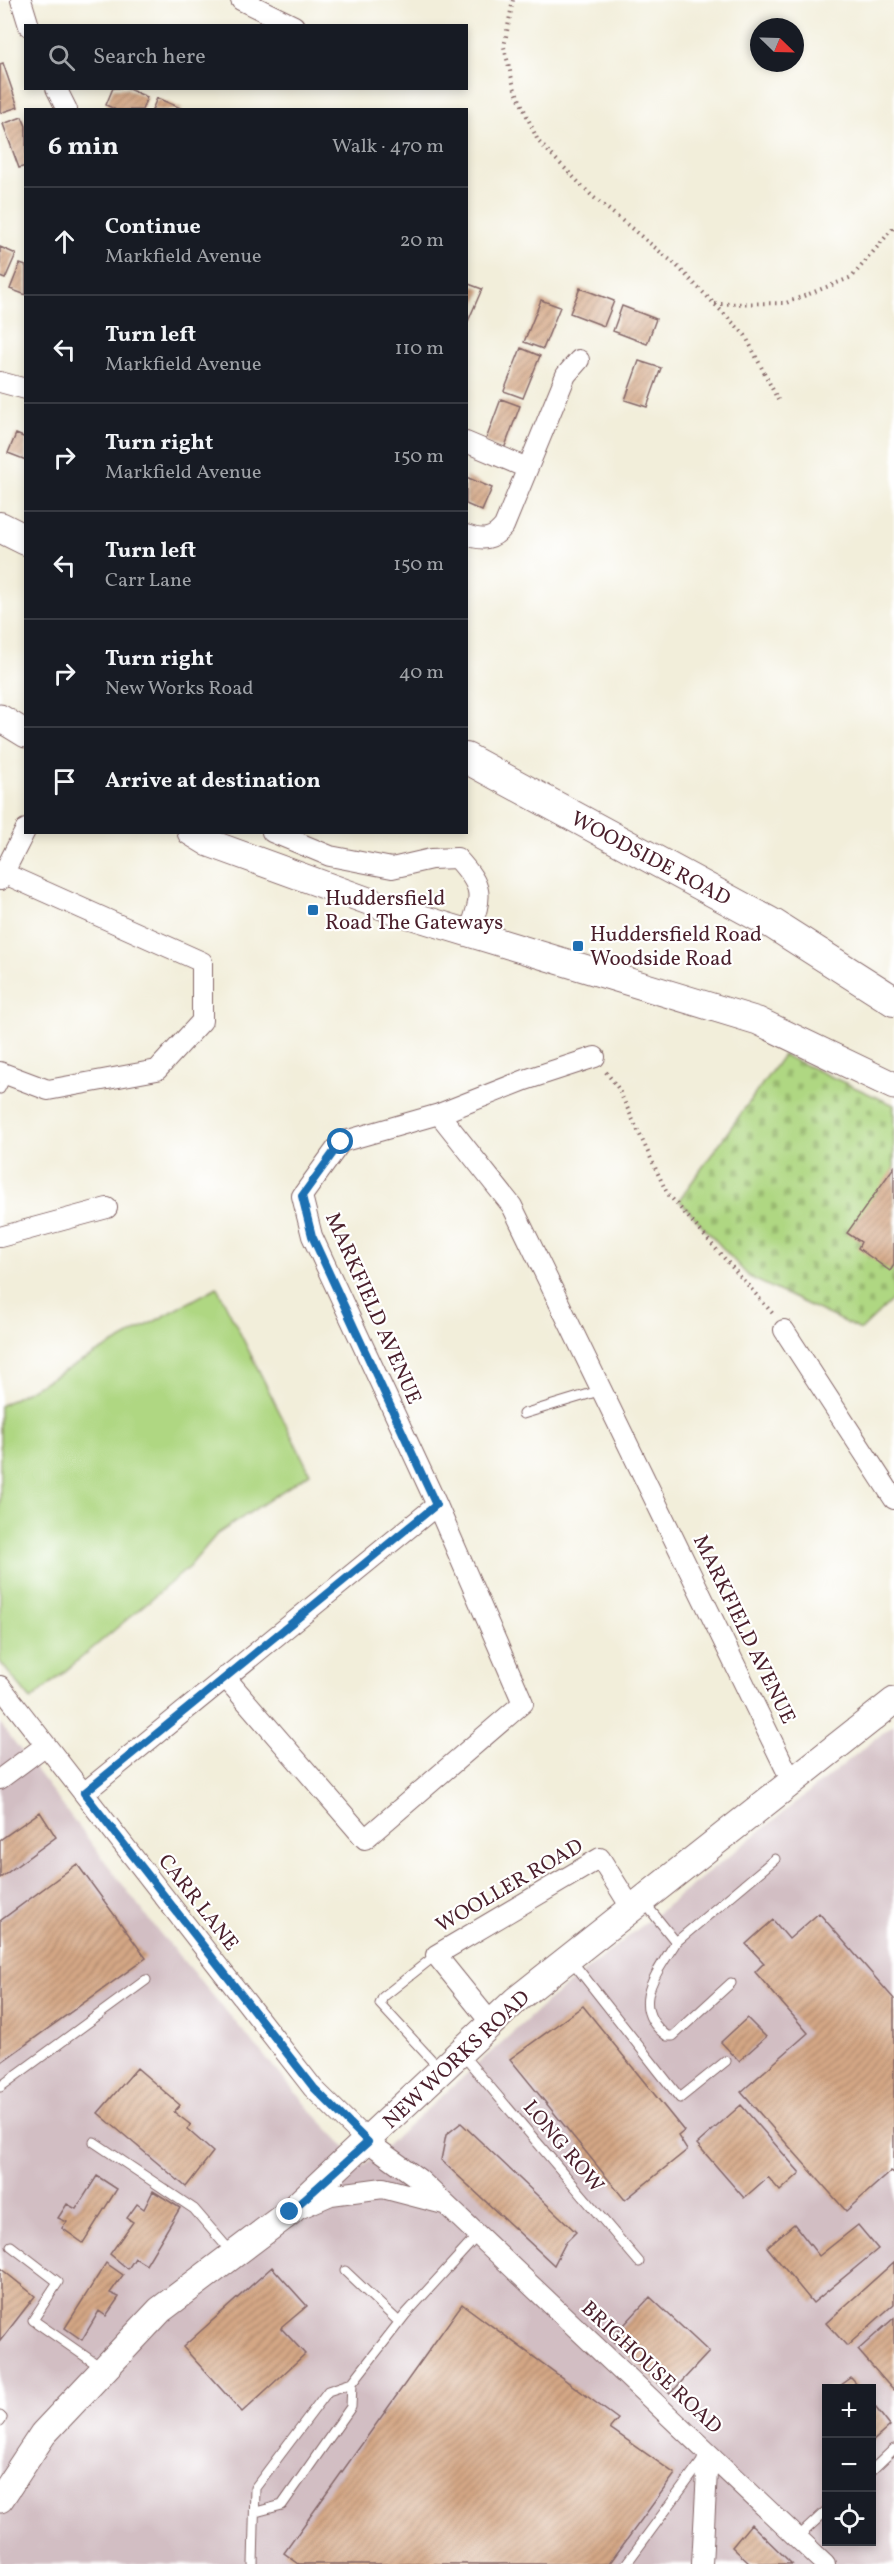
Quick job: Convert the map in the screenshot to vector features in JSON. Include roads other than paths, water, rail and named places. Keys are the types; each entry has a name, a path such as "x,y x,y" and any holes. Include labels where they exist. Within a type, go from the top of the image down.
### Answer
{"main road":[{"path":"0,527 24,539"},
{"name":"WOODSIDE ROAD","path":"468,759 773,924 894,1001"}],"street":[{"path":"21,0 28,24"},
{"path":"241,0 290,24"},
{"path":"57,90 66,108"},
{"path":"468,536 485,540 498,533 504,526 566,375 579,360"},
{"path":"0,382 24,388"},
{"path":"468,443 527,468"},
{"path":"0,718 24,733"},
{"path":"2,1079 48,1090 157,1070 202,1021 202,962 2,876 24,834"},
{"path":"194,834 209,843 382,906 758,1022 894,1086"},
{"path":"277,834 330,856 392,868 431,859 457,858 476,879 480,901 469,933"},
{"path":"439,1114 525,1080 595,1057"},
{"name":"MARKFIELD AVENUE","path":"225,1677 365,1839 523,1703 436,1505 312,1236 302,1196 341,1142 439,1114 512,1206 792,1782"},
{"path":"0,1237 106,1208"},
{"path":"784,1330 894,1499"},
{"path":"84,1793 436,1505"},
{"name":"CARR LANE","path":"0,1686 314,2088 368,2142"},
{"name":"NEW WORKS ROAD","path":"0,2499 43,2434 160,2310 290,2212 368,2142 491,2023 894,1701"},
{"path":"0,1779 46,1746"},
{"name":"WOOLLER ROAD","path":"491,2023 436,1955 600,1858 637,1905"},
{"name":"BRIGHOUSE ROAD","path":"368,2142 420,2179 825,2564"},
{"name":"BRIGHOUSE ROAD","path":"290,2212 331,2196 383,2188 446,2205"},
{"path":"702,2564 708,2453"}],"lane":[{"path":"523,1414 602,1390"},
{"path":"731,1983 673,2036 667,2036 656,2028 647,2015 647,1999 656,1975 675,1942 775,1859"},
{"path":"637,1905 675,1942"},
{"name":"LONG ROW","path":"436,1955 383,1997 380,2004 452,2061 639,2262"},
{"path":"570,1958 680,2098 726,2061"},
{"path":"0,2087 146,1980"},
{"path":"94,2142 194,2209 233,2255"},
{"path":"253,2564 255,2488 328,2391 352,2383 399,2322 478,2235"},
{"path":"11,2246 58,2282 33,2320 104,2370"},
{"path":"345,2271 399,2322"},
{"path":"256,2512 282,2505 308,2471 351,2407 352,2383"},
{"path":"0,2416 2,2418 0,2421"},
{"path":"876,2466 894,2450"},
{"path":"626,2564 708,2453"},
{"path":"797,2538 822,2515"}],"place":[{"name":"Huddersfield Road The Gateways","path":"313,910"},
{"name":"Huddersfield Road Woodside Road","path":"578,946"}]}
